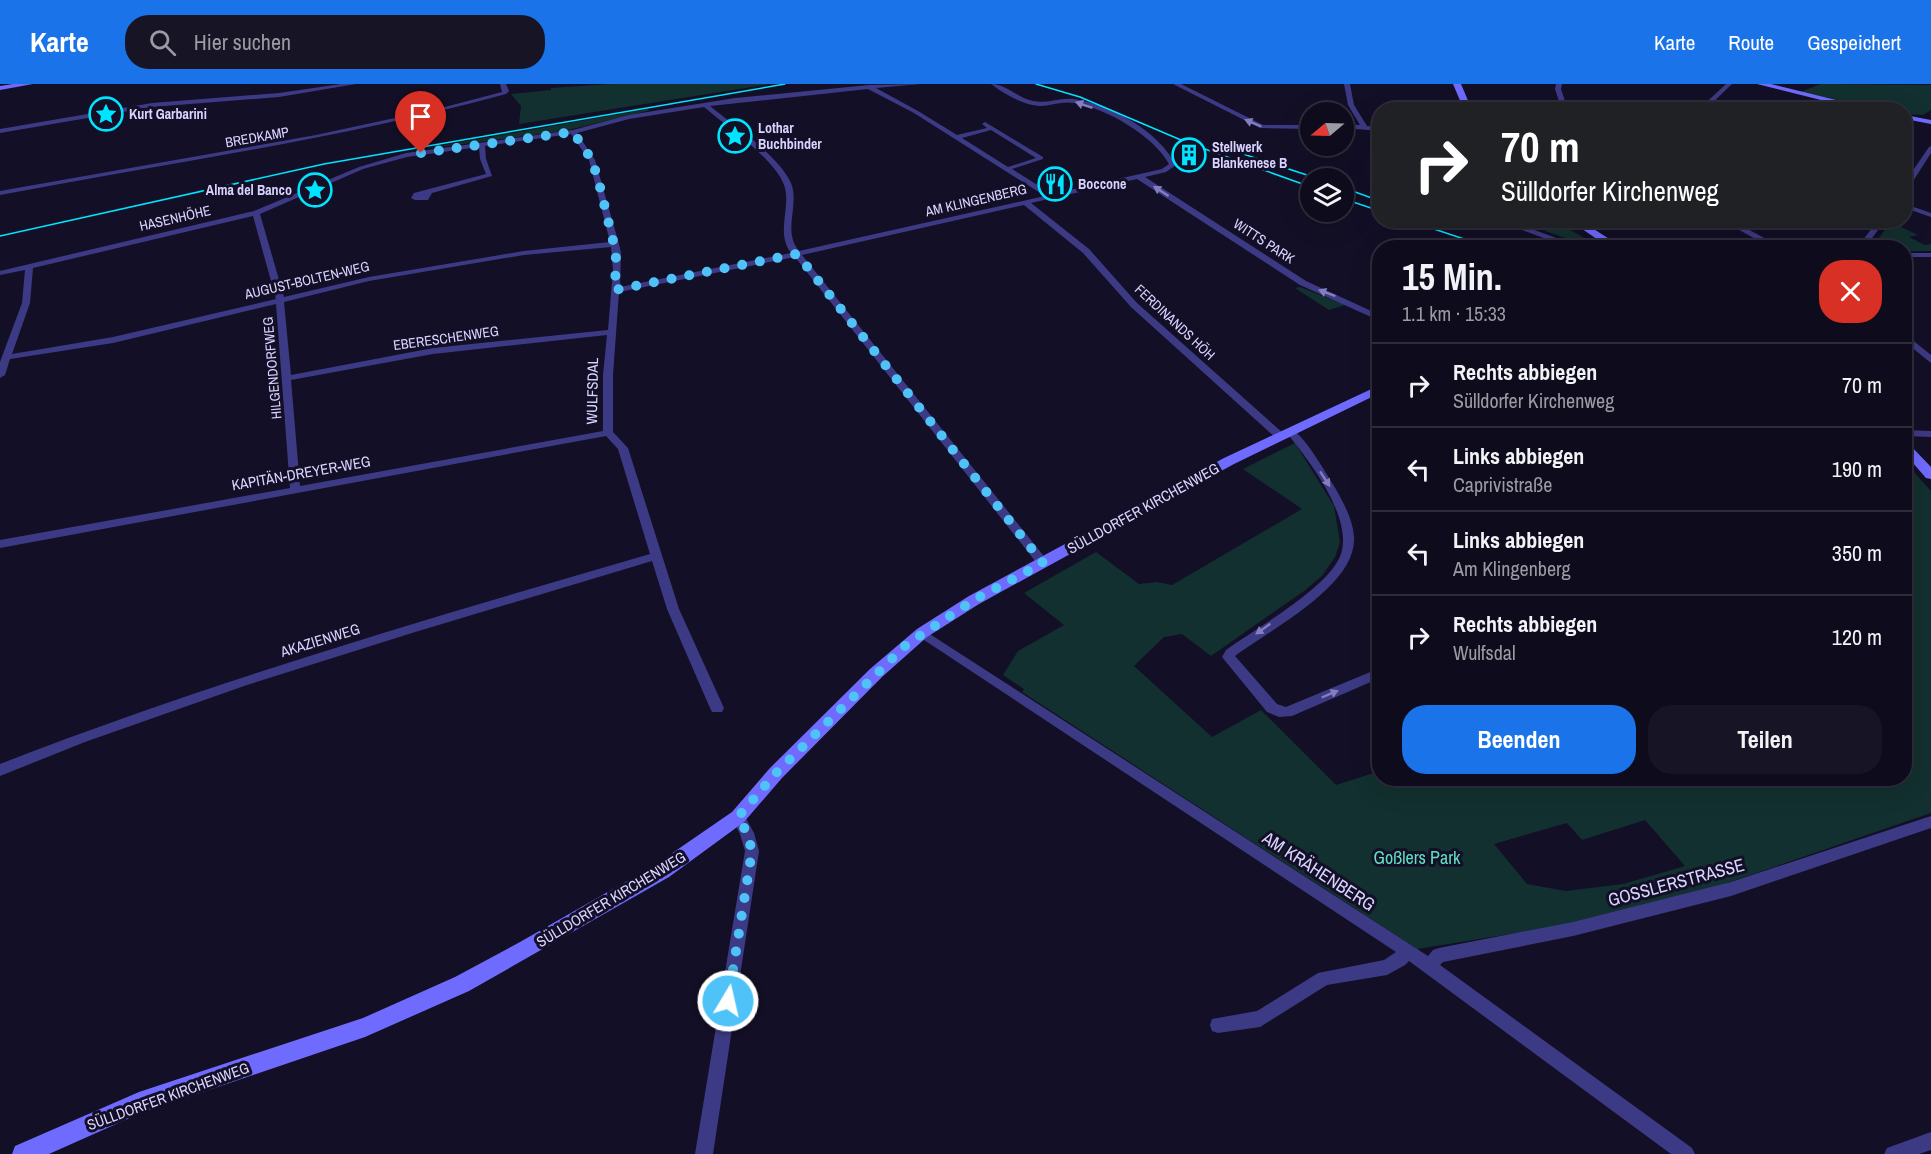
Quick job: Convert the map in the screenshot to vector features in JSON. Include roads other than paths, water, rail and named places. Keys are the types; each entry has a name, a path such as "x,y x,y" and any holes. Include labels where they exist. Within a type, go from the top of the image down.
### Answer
{"street":[{"path":"0,88 29,84"},
{"path":"0,131 152,105 353,84"},
{"name":"BREDKAMP","path":"0,194 384,125 502,94 506,92 502,84"},
{"name":"HASENHÖHE","path":"0,273 256,213 378,163 421,153 573,132 629,117 705,105 869,87 918,84"},
{"name":"AM KLINGENBERG","path":"615,290 797,254 1139,177 1167,170 1173,165 1159,144 1143,131 1079,102 1031,102 994,84"},
{"path":"1176,84 1262,127 1300,127"},
{"path":"1347,84 1351,105 1364,127"},
{"path":"1457,84 1465,102"},
{"path":"1559,84 1558,89 1562,102"},
{"path":"1710,102 1729,84"},
{"path":"1761,84 1839,102"},
{"path":"869,87 916,112 1050,196"},
{"path":"705,105 774,166 787,183 790,203 786,231 788,240 797,254 1043,563"},
{"path":"1912,118 1930,121"},
{"path":"985,124 1041,158 1007,169"},
{"path":"1354,126 1372,128"},
{"path":"957,137 993,128"},
{"name":"WULFSDAL","path":"573,132 592,160 615,244 617,270 610,332 608,433 623,448 655,556 674,609 717,708"},
{"path":"430,191 490,175 483,159 482,144"},
{"path":"1912,177 1931,149"},
{"name":"WITTS PARK","path":"1139,177 1303,283 1372,314"},
{"name":"FERDINANDS HÖH","path":"1025,202 1086,251 1134,305 1286,434"},
{"path":"1912,208 1931,215"},
{"name":"HILGENDORFWEG","path":"256,213 280,299 295,489"},
{"path":"1521,228 1557,240"},
{"path":"1585,228 1603,240"},
{"path":"1740,228 1763,240"},
{"name":"AUGUST-BOLTEN-WEG","path":"8,357 112,340 369,279 524,253 615,244"},
{"path":"1912,255 1931,255"},
{"path":"0,375 26,303 29,266"},
{"name":"EBERESCHENWEG","path":"287,378 433,351 610,332"},
{"path":"1912,343 1931,360"},
{"name":"SÜLLDORFER KIRCHENWEG","path":"23,1154 139,1103 341,1037 420,1004 527,948 662,871 738,817 776,773 869,680 922,633 974,600 1043,563 1286,434 1372,393"},
{"name":"KAPITÄN-DREYER-WEG","path":"0,544 608,433"},
{"path":"1912,433 1931,434"},
{"path":"1286,434 1339,500 1345,513 1349,544 1344,560 1326,585 1230,653 1228,657 1272,708 1279,712 1287,712 1372,676"},
{"path":"1912,455 1931,475"},
{"name":"AKAZIENWEG","path":"0,770 206,692 655,556"},
{"name":"AM KRÄHENBERG","path":"922,633 1429,966 1686,1154"},
{"path":"704,1154 752,851 747,833 738,817"},
{"name":"GOSSLERSTRASSE","path":"1429,966 1439,956 1573,929 1731,889 1931,822"},
{"path":"1218,1025 1260,1019 1324,978 1387,967 1399,960 1407,951"},
{"path":"1893,1154 1931,1141"}],"tram line":[{"path":"0,236 324,164 785,84"},
{"path":"1036,84 1080,97 1188,143 1300,183"},
{"path":"1228,149 1300,173"},
{"path":"1354,192 1372,198"},
{"path":"1354,202 1372,208"},
{"path":"1431,228 1467,240"}],"place":[{"name":"Kurt Garbarini","path":"106,114"},
{"name":"Lothar Buchbinder","path":"735,136"},
{"name":"Stellwerk Blankenese B","path":"1189,155"},
{"name":"Boccone","path":"1055,184"},
{"name":"Alma del Banco","path":"315,190"}],"park label":[{"name":"Goßlers Park","path":"1417,857"}]}
